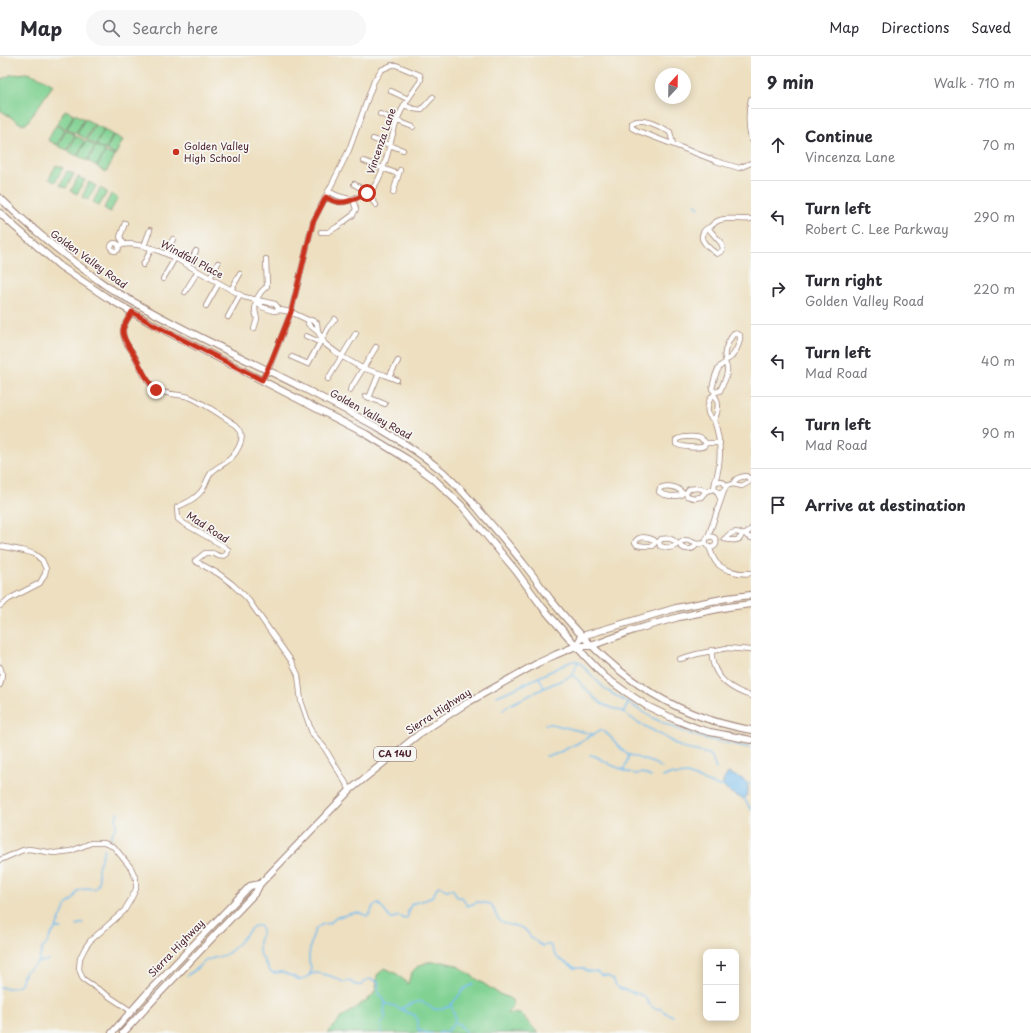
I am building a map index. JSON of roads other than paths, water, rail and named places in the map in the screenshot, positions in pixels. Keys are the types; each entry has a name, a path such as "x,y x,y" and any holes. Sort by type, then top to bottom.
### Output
{"main road":[{"name":"Golden Valley Road","path":"0,198 42,237 110,289 161,317 372,424 414,450 442,472 467,496 514,551 552,601 582,636 591,646 623,674 652,694 670,704 702,718 751,730"},
{"name":"Golden Valley Road","path":"0,213 60,266 106,297 154,325 366,434 407,459 434,479 462,506 516,571 543,608 586,658 605,676 626,692 647,706 699,729 751,740"},
{"path":"576,646 582,636 676,608 751,595"},
{"name":"Sierra Highway","path":"123,1033 156,996 256,892 260,884 350,790 419,734 467,703 538,663 576,646 591,646 634,630 679,617 751,604"},
{"name":"Sierra Highway","path":"112,1033 130,1011 250,886 260,884"}],"street":[{"name":"Vincenza Lane","path":"326,197 342,203 353,200 367,193 374,187 383,168 397,120 404,105 420,82 420,75 396,65 392,65 381,70 374,81 349,150 328,191"},
{"path":"391,91 408,99"},
{"path":"404,105 421,110 433,97"},
{"path":"751,99 749,107 751,139"},
{"path":"380,114 413,127"},
{"path":"673,144 670,132 643,121 636,120 632,123 632,128 638,131 716,161 739,168 751,163"},
{"path":"373,139 404,150"},
{"path":"364,161 399,172 393,193"},
{"path":"354,184 367,193 376,205"},
{"path":"262,380 268,370 291,312 313,222 328,191 338,196 353,200 356,209 353,214 337,227 328,232 321,232"},
{"path":"708,228 721,243 723,248 722,251 717,254 712,251 702,239 701,234 708,228 719,220 751,219"},
{"path":"124,244 120,237 126,223"},
{"path":"144,246 150,230"},
{"path":"166,254 173,239"},
{"name":"Windfall Place","path":"118,245 131,244 152,248 175,258 244,297 256,300 262,307 274,311 280,310 291,312 308,320 308,324 318,332 320,340"},
{"path":"142,265 152,248"},
{"path":"188,265 196,251"},
{"path":"163,279 175,258"},
{"path":"254,329 257,319 256,300 260,292 268,286 266,259"},
{"path":"210,278 218,263"},
{"path":"185,292 198,271"},
{"path":"231,290 240,274"},
{"path":"206,306 219,283"},
{"path":"228,317 240,295"},
{"name":"Mad Road","path":"132,312 122,332 124,340 150,385 156,390 164,393 180,395 196,400 236,425 242,434 242,440 237,450 226,462 211,473 199,495 184,505 177,507 178,518 183,523 228,550 227,554 224,556 219,557 212,553 205,553 195,561 219,574 247,598 292,662 298,675 301,702 312,733 324,747 350,790"},
{"path":"292,357 308,364 320,340 335,319"},
{"path":"714,420 718,404 717,398 715,394 712,389 719,367 722,364 725,362 730,359 734,355 740,340 740,334 734,332 724,355 724,358 725,362 727,367 727,373 720,391 715,394 711,397 709,400 708,414 709,417 714,420 720,443 718,481 714,484 721,500"},
{"path":"328,379 356,333"},
{"path":"306,336 320,340 341,356 363,368 397,380"},
{"path":"350,390 376,347"},
{"path":"389,377 398,361"},
{"path":"379,373 367,397 385,404"},
{"path":"706,443 702,439 697,438 682,437 677,438 676,440 676,444 684,446 700,447 706,445 706,443 720,443"},
{"path":"726,486 733,484 742,486 751,479 746,476 738,478 733,484"},
{"path":"718,481 724,483 726,486"},
{"path":"706,543 726,486"},
{"path":"706,491 701,497 698,498 687,496 684,493 692,488 699,488 706,491 724,491"},
{"path":"713,526 717,545 715,546 713,554"},
{"path":"708,537 711,536 716,539 739,540 751,529"},
{"path":"725,539 733,532 739,532 751,538"},
{"path":"697,544 693,549 687,550 680,546 678,544 674,540 661,539 657,542 660,546 667,548 674,546 678,544 685,540 690,540 697,544 706,543"},
{"path":"706,543 713,554 714,560 721,567 744,574 751,573"},
{"path":"0,546 34,554 44,562 46,568 45,574 40,583 9,599 0,606"},
{"path":"709,547 713,548 715,546"},
{"path":"680,659 711,650 727,648 751,650"},
{"path":"711,650 713,664 722,678 734,689 751,696"},
{"path":"0,667 2,670 2,679 0,684"},
{"path":"0,860 29,849 54,853 71,851 91,843 104,843 114,847 131,868 136,879 136,889 124,910 90,941 85,948 80,958 79,969 83,979 130,1011"}],"water":[{"path":"728,773 741,778 748,786 748,793 744,799 732,794 724,787 723,782"}],"waterway":[{"path":"695,204 699,208"},
{"path":"578,661 573,675 599,702 623,712"},
{"path":"497,696 570,662 578,661 606,690 655,719 684,732 707,739 751,748"},
{"path":"544,688 573,675"},
{"path":"503,710 507,706 544,688 539,677"},
{"path":"628,704 623,712 637,722 682,748 709,754 712,757 716,769"},
{"path":"545,724 552,724 592,734"},
{"path":"546,756 554,755 601,730 608,734 621,749 633,757 652,762 662,768"},
{"path":"590,755 624,770 629,755"},
{"path":"624,771 635,774 642,773 651,777"},
{"path":"663,777 670,774 687,774 715,785 724,786"},
{"path":"745,783 751,784"},
{"path":"744,798 751,810"},
{"path":"110,839 117,824 116,819 118,812"},
{"path":"0,987 11,988 21,984 26,971 39,961 42,949 46,945 58,924 66,905 73,900 78,891 87,888 94,889 97,886 99,882 98,868 104,849"},
{"path":"187,975 207,960 228,953 254,926 260,926 262,933 259,942 259,952 270,971 273,973 281,972 300,980 303,979 310,975 310,947 315,930 319,926 331,922 335,917 353,913 361,913 368,916 373,906 379,904 391,919 398,916 405,919 408,916 408,910 412,904 430,898 433,896 437,887 440,886 446,890 452,889 457,897 462,897 467,906 478,902 491,904 500,921 524,929 533,939 543,946 550,945 559,959 575,968 583,968 587,971 597,972 601,975 608,976 614,980 615,984 619,988 644,996 654,1008 661,1009 673,1016"},
{"path":"77,925 83,923"},
{"path":"56,928 62,929"},
{"path":"39,962 49,960"},
{"path":"310,974 324,974 342,981 350,981 359,985 362,985 369,979 378,982 378,993 382,996 386,1004 395,1006 415,1015 419,1033"},
{"path":"438,1033 447,1031 455,1022 451,1005 465,988 473,984"},
{"path":"400,1009 420,1002 423,1002 433,1009 438,1010 451,1005"},
{"path":"381,1033 381,1024 386,1018 384,1012 385,1003"},
{"path":"455,1022 460,1025 466,1033"},
{"path":"419,1030 426,1033 432,1033"}],"place":[{"name":"Golden Valley High School","path":"176,152"}]}
